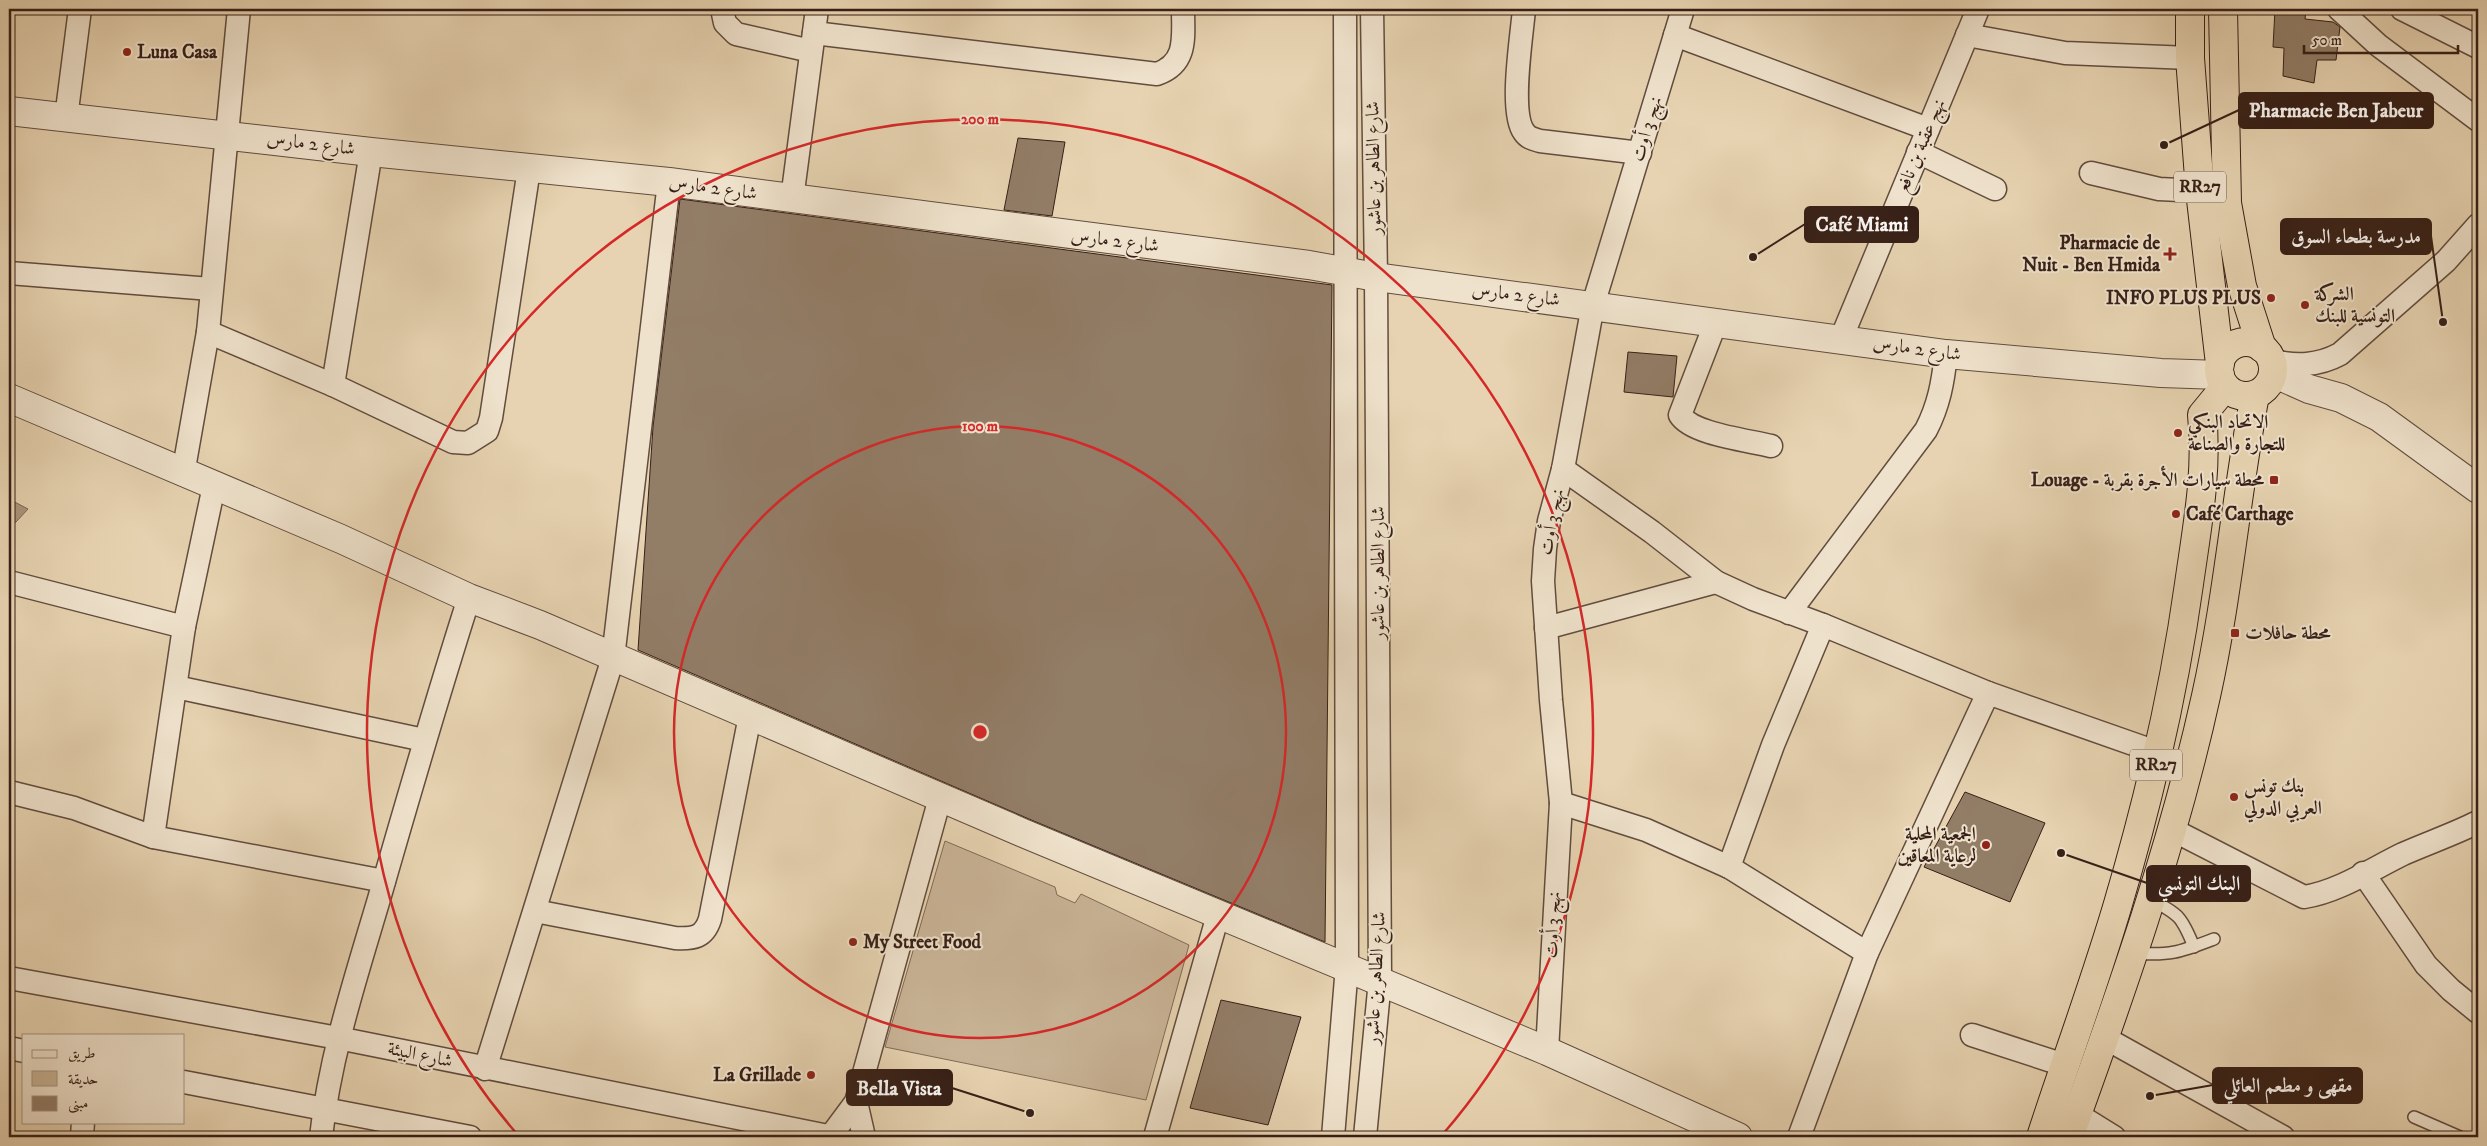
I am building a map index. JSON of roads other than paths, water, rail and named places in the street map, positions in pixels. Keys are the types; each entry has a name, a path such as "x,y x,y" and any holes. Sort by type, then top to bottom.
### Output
{"highway":[{"name":"RR27","path":"2190,9 2190,58 2200,191 2221,376"},
{"name":"RR27","path":"2073,1126 2134,953 2171,828 2206,698 2217,643 2237,503 2266,373 2242,286 2227,203 2223,9"},
{"name":"RR27","path":"2041,1137 2118,905 2159,753 2181,642 2201,500 2205,445 2202,415 2221,376 2229,348 2239,343 2252,343 2266,373"},
{"path":"2221,376 2238,395 2266,373"}],"street":[{"path":"66,118 80,9"},
{"path":"184,474 208,332 239,9"},
{"path":"722,9 726,23 736,34 1157,74 1175,65 1180,54 1183,39 1183,9"},
{"path":"792,199 817,9"},
{"name":"شارع الطاهر بن عاشور","path":"1333,1137 1347,966 1348,271 1346,9"},
{"name":"شارع الطاهر بن عاشور","path":"1364,1137 1380,980 1376,277 1372,9"},
{"path":"1524,9 1516,97 1518,118 1523,131 1529,138 1540,141 1640,153"},
{"name":"نهج 3 أوت","path":"1547,1051 1561,802 1546,628 1543,581 1544,549 1548,521 1563,469 1593,306 1683,9"},
{"path":"2339,9 2378,45 2478,120"},
{"path":"2402,9 2478,47"},
{"name":"نهج عقبة بن نافع","path":"1841,339 1967,35 1970,11"},
{"path":"1675,35 1928,129"},
{"path":"1967,35 2065,53 2190,58"},
{"name":"شارع 2 مارس","path":"9,111 227,134 371,152 669,182 1348,271 1376,277 1946,354 2160,373 2221,376"},
{"path":"333,385 371,152"},
{"path":"1918,152 1995,189"},
{"path":"208,332 333,385 453,442 468,443 487,431 496,397 529,168"},
{"path":"2091,174 2159,189 2200,191"},
{"path":"485,1069 614,658 669,182"},
{"path":"2266,373 2328,361 2340,354 2446,261 2478,225"},
{"path":"9,273 211,289"},
{"path":"1716,322 1680,415 1685,423 1700,429 1771,446"},
{"path":"1789,613 1926,430 1937,408 1943,384 1946,354"},
{"path":"2266,373 2309,389 2341,398 2379,418 2478,489"},
{"path":"9,398 184,474 341,539 469,598 940,798 1218,915 1347,966 1547,1051 1738,1137"},
{"path":"1563,469 1652,532 1716,582 1789,613 1823,624 1988,693 2159,753"},
{"path":"153,837 184,627 214,486"},
{"path":"9,582 184,627"},
{"path":"1546,628 1716,582"},
{"path":"321,1137 324,1109 338,1038 424,740 469,598"},
{"path":"1729,867 1773,744 1823,624"},
{"path":"176,687 424,740"},
{"path":"1799,1137 1867,953 1988,693"},
{"path":"535,911 675,938 693,939 702,934 707,929 710,919 750,716"},
{"path":"9,792 74,808 153,837 384,881"},
{"path":"831,1137 856,1102 940,798"},
{"path":"1561,802 1646,830 1729,867 1867,953"},
{"path":"2171,828 2304,897 2326,892 2478,822"},
{"path":"2363,874 2426,965 2451,990 2478,1012"},
{"path":"1155,1137 1218,915"},
{"name":"شارع البيئة","path":"9,978 338,1038 831,1137"},
{"path":"1972,1035 2064,1065"},
{"path":"2104,1038 2283,1137"},
{"path":"9,1048 22,1051"},
{"path":"185,1082 470,1137"},
{"path":"856,1102 864,1137"},
{"path":"82,1137 83,1124"},
{"path":"2073,1126 2114,1137"}],"lane":[{"path":"2150,899 2174,912 2184,924 2194,947"},
{"path":"2134,953 2163,956 2214,939"},
{"path":"2414,1117 2460,1137"}],"place":[{"name":"Luna Casa","path":"127,52"},
{"name":"Pharmacie Ben Jabeur","path":"2164,145"},
{"name":"Pharmacie de Nuit - Ben Hmida","path":"2170,254"},
{"name":"Café Miami","path":"1753,257"},
{"name":"INFO PLUS PLUS","path":"2271,298"},
{"name":"الشركة التونسية للبنك","path":"2305,305"},
{"name":"مدرسة بطحاء السوق","path":"2443,322"},
{"name":"الاتحاد البنكي للتجارة والصناعة","path":"2178,433"},
{"name":"Louage - محطة سيارات الأجرة بقربة","path":"2274,480"},
{"name":"Café Carthage","path":"2176,514"},
{"name":"محطة حافلات","path":"2235,633"},
{"name":"بنك تونس العربي الدولي","path":"2234,797"},
{"name":"الجمعية المحلية لرعاية المعاقين","path":"1986,845"},
{"name":"البنك التونسي","path":"2061,853"},
{"name":"My Street Food","path":"853,942"},
{"name":"La Grillade","path":"811,1075"},
{"name":"مقهى و مطعم العائلي","path":"2150,1096"},
{"name":"Bella Vista","path":"1030,1113"}]}
